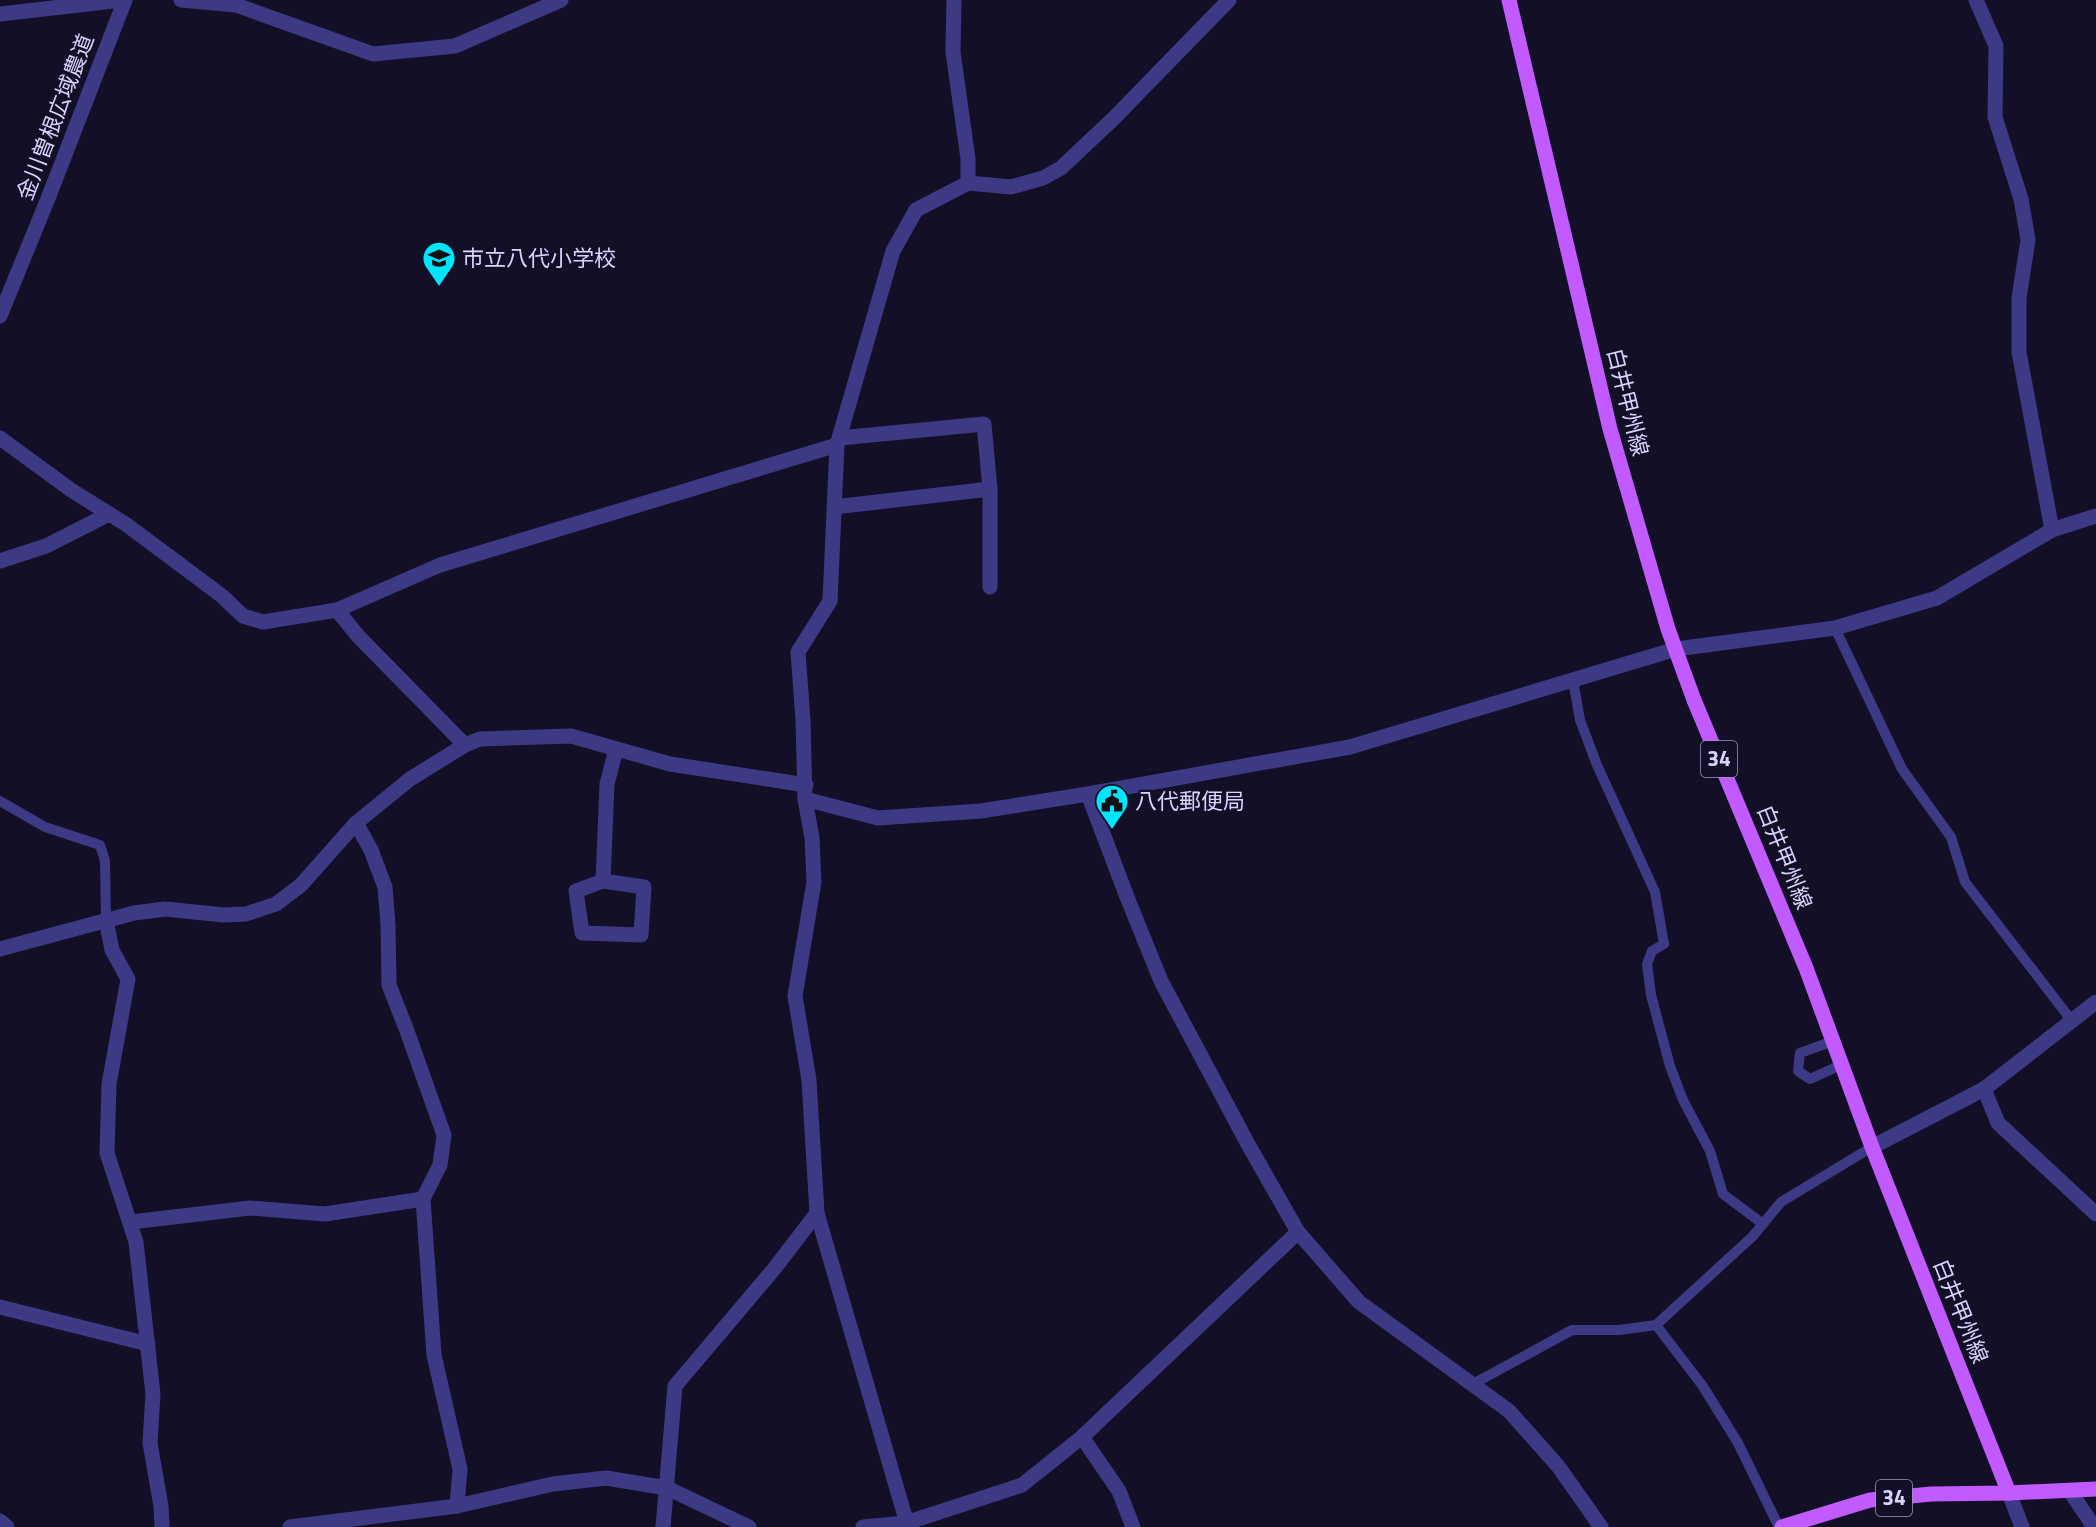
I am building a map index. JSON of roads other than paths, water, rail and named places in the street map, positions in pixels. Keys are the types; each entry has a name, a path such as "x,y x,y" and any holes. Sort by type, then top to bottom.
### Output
{"main road":[{"name":"白井甲州線","path":"1509,0 1610,429 1668,630 1694,700 1806,968 1872,1147 2009,1493"},
{"path":"2009,1493 2096,1489"},
{"name":"34","path":"1781,1527 1870,1500 1931,1494 2009,1493"}],"street":[{"path":"0,14 124,0"},
{"name":"金川曽根広域農道","path":"0,316 124,0"},
{"path":"181,0 236,5 373,54 455,46 561,0"},
{"path":"954,0 953,52 968,159 968,183"},
{"path":"907,1525 817,1213 809,1080 795,996 814,882 812,838 805,792 798,652 830,601 838,441 893,251 916,210 968,183 1011,187 1043,178 1061,168 1114,118 1228,0"},
{"path":"1976,0 1996,46 1995,117 2021,199 2028,240 2019,298 2019,352 2052,530"},
{"path":"0,438 71,490 110,514 222,596 243,616 263,622 337,610 440,565 838,441 984,424 990,489 990,586"},
{"path":"834,507 990,489"},
{"path":"0,561 46,546 110,514"},
{"path":"0,949 134,913 165,909 224,915 246,914 276,904 301,885 356,823 410,779 480,739 571,736 670,764 805,792 878,818 981,811 1350,747 1676,649 1835,628 1937,598 2052,530 2096,516"},
{"path":"337,610 358,636 465,746"},
{"path":"603,881 607,784 616,749"},
{"path":"1088,794 1161,981 1249,1146 1298,1232 1359,1302 1509,1411 1558,1466 1601,1527"},
{"path":"356,823 371,850 385,887 389,985 408,1031 444,1135 440,1165 423,1199 434,1355 460,1469 457,1506"},
{"path":"603,881 644,887 641,935 582,933 576,891 603,881"},
{"path":"106,920 112,950 128,979 109,1084 107,1153 136,1242 153,1394 150,1443 162,1527"},
{"path":"1872,1147 1984,1089 2096,1002"},
{"path":"1984,1089 1998,1123 2096,1214"},
{"path":"131,1222 250,1208 325,1215 423,1199"},
{"path":"663,1527 675,1386 774,1269 817,1213"},
{"path":"863,1527 907,1525 1022,1485 1082,1437 1298,1232"},
{"path":"0,1307 148,1344"},
{"path":"1082,1437 1119,1491 1133,1527"},
{"path":"291,1527 457,1506 552,1484 606,1478 667,1488 749,1527"},
{"path":"2070,1491 2094,1527"},
{"path":"2009,1493 2022,1527"},
{"path":"0,1521 7,1527"}],"lane":[{"path":"1835,628 1902,769 1951,837 1965,882 2072,1021"},
{"path":"1573,680 1580,720 1596,765 1655,892 1664,944 1652,951 1647,964 1652,995 1670,1066 1683,1100 1710,1151 1723,1194 1763,1224"},
{"path":"0,801 45,826 100,845 105,861 106,920"},
{"path":"1833,1041 1800,1053 1798,1071 1810,1079 1841,1065"},
{"path":"1473,1384 1572,1330 1619,1330 1656,1325 1753,1236 1781,1202 1872,1147"},
{"path":"1656,1325 1702,1385 1738,1443 1781,1527"}],"place":[{"name":"市立八代小学校","path":"439,287"},
{"name":"八代郵便局","path":"1112,830"}]}
